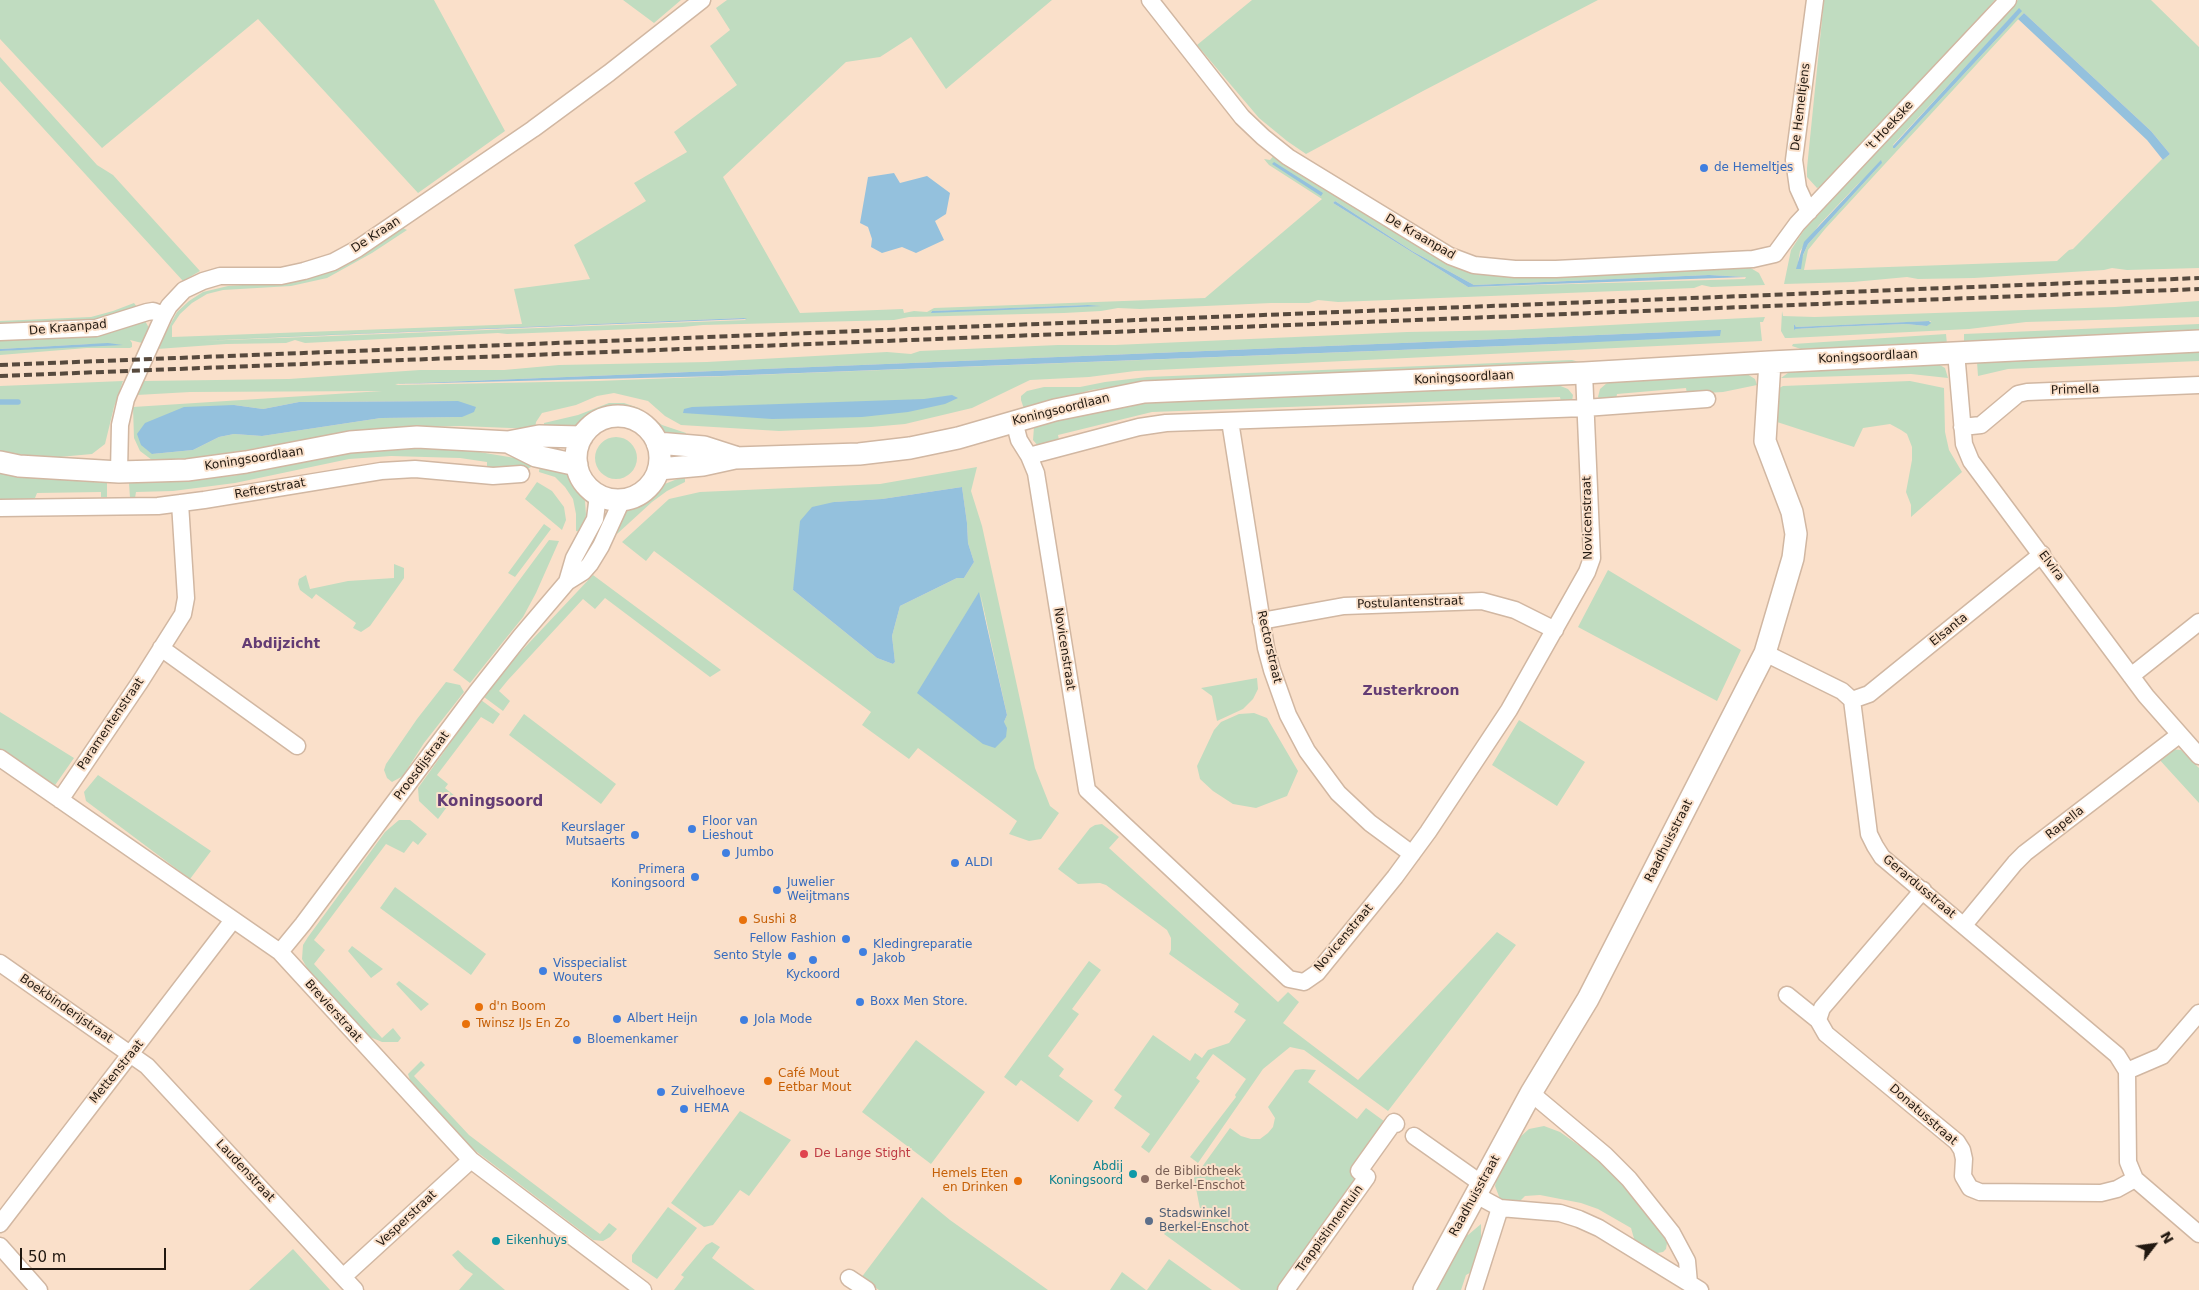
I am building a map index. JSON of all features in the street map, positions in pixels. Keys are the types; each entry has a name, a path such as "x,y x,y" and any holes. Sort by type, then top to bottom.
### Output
{"street":[{"name":"De Kraan","path":"119,472 120,425 126,399 168,306 184,290 203,281 220,276 281,276 333,262 357,249 533,129 609,73 702,0"},
{"name":"De Kraanpad","path":"1150,0 1242,117 1264,137 1288,157 1450,256 1474,265 1515,269 1556,269 1754,258 1775,254"},
{"name":"De Hemeltjens","path":"1809,212 1798,188 1794,160 1815,0"},
{"name":"'t Hoekske","path":"1775,254 1809,212 2008,0"},
{"name":"De Kraanpad","path":"0,332 96,328 147,312 153,311 164,315"},
{"name":"Koningsoordlaan","path":"659,469 696,466 735,458 859,454 910,448 958,438 1073,406 1144,392 1584,373 1956,352 2199,341"},
{"name":"Elvira","path":"1956,352 1964,444 1971,462 2042,554 2131,676 2179,735 2199,756"},
{"name":"Raadhuisstraat","path":"1424,1290 1531,1093 1588,1000 1764,653 1793,558 1796,534 1789,505 1765,441 1770,362"},
{"name":"Novicenstraat","path":"1014,421 1019,440 1029,456 1036,474 1087,790 1097,802 1289,979 1304,982 1316,973 1412,854 1509,710 1580,586 1592,558 1584,373"},
{"name":"Primella","path":"1962,427 1981,424 2018,394 2027,392 2199,385"},
{"path":"1029,456 1139,427 1166,423 1585,408 1707,399"},
{"path":"621,416 636,420 649,430 657,443 660,456 659,469 651,484 638,495 622,500 610,500 598,495 584,483 577,465 576,451 582,437 592,425 606,418 621,416"},
{"name":"Rectorstraat","path":"1230,421 1261,620 1272,670 1288,714 1318,769 1338,793 1370,824 1412,854"},
{"name":"Koningsoordlaan","path":"0,462 19,466 119,472 187,470 246,462 350,442 417,437 508,442 539,436 582,437"},
{"name":"Koningsoordlaan","path":"508,442 536,456 577,465"},
{"name":"Koningsoordlaan","path":"657,443 704,447 735,458"},
{"name":"Refterstraat","path":"0,508 158,506 381,471 415,469 493,476 521,474"},
{"name":"Proosdijstraat","path":"567,582 574,558 595,519 598,495"},
{"name":"Proosdijstraat","path":"280,952 304,924 476,693 567,582 583,572 590,564 601,546 622,500"},
{"name":"Paramentenstraat","path":"60,800 140,682 182,614 186,598 180,503"},
{"name":"Elsanta","path":"1852,700 1869,694 2042,554"},
{"name":"Postulantenstraat","path":"1261,620 1344,606 1482,601 1515,610 1555,630"},
{"path":"2131,676 2199,622"},
{"path":"161,648 297,746"},
{"path":"1764,653 1842,692 1852,700"},
{"name":"Gerardusstraat","path":"1852,700 1869,834 1882,857 2117,1055 2127,1070"},
{"name":"Rapella","path":"1964,925 2015,862 2025,853 2179,735"},
{"name":"Brevierstraat","path":"0,758 280,952 471,1160 643,1290"},
{"path":"1818,1020 1822,1008 1923,890"},
{"name":"Mettenstraat","path":"0,1224 132,1055 233,920"},
{"name":"Boekbinderijstraat","path":"0,963 132,1055"},
{"name":"Donatusstraat","path":"1787,995 1818,1020 1826,1034 1957,1142 1962,1150 1964,1159 1963,1176 1970,1188 1980,1192 2101,1193 2117,1189 2134,1179"},
{"path":"2197,1016 2162,1056 2127,1070 2128,1162 2134,1179 2199,1234"},
{"name":"Laudenstraat","path":"132,1055 147,1066 355,1290"},
{"path":"1531,1093 1605,1155 1629,1179 1672,1233 1687,1262 1695,1286"},
{"name":"Trappistinnentuin","path":"1286,1290 1367,1177 1359,1171 1395,1123"},
{"path":"1414,1136 1500,1208 1560,1213 1579,1219 1600,1228 1695,1286"},
{"name":"Vesperstraat","path":"343,1277 471,1160"},
{"path":"1474,1290 1500,1208"},
{"path":"0,1246 39,1290"},
{"path":"850,1278 867,1290"}],"green space":[{"path":"0,0 434,0 505,131 418,193 258,19 102,148 0,39"},
{"path":"623,0 681,0 654,23"},
{"path":"727,0 1052,0 946,89 911,37 880,57 846,62 723,177 800,313 903,309 904,313 914,311 927,312 934,308 1205,298 1322,199 1269,165 1264,159 1270,160 1275,154 1417,246 1459,267 1749,267 1759,273 1765,285 1711,287 1702,285 1694,288 1338,302 1318,300 1309,303 1140,309 1118,308 1064,313 498,333 305,343 295,340 286,343 226,344 157,349 177,312 203,292 228,286 272,283 338,268 362,255 403,228 407,230 372,253 327,278 291,286 223,290 207,294 192,303 180,314 172,326 172,337 522,324 514,289 590,279 574,245 646,201 634,183 687,152 674,132 737,85 710,46 730,30 716,8","holes":["1335,201 1412,251 1474,285 1709,275 1746,277 1745,279 1468,287 1333,203","1088,305 1102,305 931,312","744,318 746,320 201,341"]},
{"path":"1252,0 1598,0 1306,154 1259,118 1197,45"},
{"path":"1824,0 1995,0 1925,79 1826,184 1817,188 1807,177 1807,168"},
{"path":"2018,0 2151,0 2199,47 2199,268 2127,270 2112,268 1974,278 1918,279 1907,277 1853,282 1784,284 1791,250 1804,230","holes":["2019,9 2021,11 2006,29 1895,148 1893,145","2024,13 2151,131 2170,154 2162,159 2073,249 2069,250 2057,261 1804,270 1808,250 1825,229","1882,163 1808,244 1797,269 1800,251 1819,225 1857,185"]},
{"path":"0,57 97,165 113,175 200,271 183,281 0,81"},
{"path":"2199,301 2199,317 2026,322 1969,329 1790,338 1785,338 1781,331 1782,311 1783,316 1815,317 2115,307","holes":["1931,321 1927,326 1906,324 1795,329 1794,331 1794,324 1796,327"]},
{"path":"134,303 137,307 96,321 0,325 0,321 91,317"},
{"path":"1765,317 1763,322 1760,322 1762,341 1135,371 1089,377 1030,380 972,408 905,424 871,427 779,431 681,425 665,416 648,401 614,393 597,396 576,405 542,413 536,422 535,429 461,426 379,428 197,458 152,460 140,451 134,438 133,407 382,391 190,392 137,395 143,381 289,379 420,370 504,370 559,365 707,362 887,352 911,354 920,351 1058,345 1115,345 1407,332 1513,330","holes":["1721,330 1555,344 597,381 395,384","458,401 462,417 381,418 262,436 234,434 219,437 193,450 152,454 234,405 263,409 299,402"]},
{"path":"144,319 149,328 142,343 130,340 132,347 130,348 87,348 0,355 0,351 80,345 123,345 91,344 0,349 0,338"},
{"path":"2199,324 2199,333 1964,343 1964,334"},
{"path":"1946,334 1947,344 1804,350 1792,346 1793,344"},
{"path":"2199,352 2199,361 2008,369 1978,376 1977,362"},
{"path":"1572,360 1579,362 1571,364 1143,382 1091,390 1024,409 1021,400 1021,396 1027,391 1044,387 1080,387 1147,377"},
{"path":"1938,364 1945,368 1948,378 1911,374 1781,378 1792,370"},
{"path":"1739,372 1755,379 1757,385 1723,392 1687,394 1686,388 1617,394 1616,400 1600,399 1598,397 1600,389 1607,383"},
{"path":"123,381 114,407 105,444 92,454 48,458 0,452 0,386"},
{"path":"1910,381 1944,388 1945,432 1949,450 1962,472 1911,517 1911,505 1906,492 1912,460 1912,447 1907,434 1890,424 1863,428 1854,447 1774,421 1779,388 1783,386"},
{"path":"1558,385 1568,389 1573,395 1572,401 1561,402 1560,397 1152,412 1058,435 1059,440 1039,447 1033,440 1034,427 1042,424 1121,406 1155,402"},
{"path":"609,403 624,403 639,408 662,425 686,433 685,440 669,437 644,419 629,413 614,411 597,414 574,426 544,430 544,423 578,415"},
{"path":"616,437 631,443 637,458 631,473 616,479 601,473 595,458 601,443"},
{"path":"422,448 467,450 533,461 531,467 527,469 487,468 487,462 460,458 391,456 349,459 235,483 173,491 136,492 135,498 130,498 129,483 233,476 355,452"},
{"path":"540,463 556,468 569,476 578,486 585,501 586,515 582,532 576,531 576,514 573,499 555,477 539,472"},
{"path":"977,467 971,491 982,526 1035,768 1050,806 1059,813 1041,839 1029,841 1009,834 1017,821 918,748 909,759 862,725 871,712 654,551 646,561 622,542 669,499 700,492 880,484","holes":["962,487 968,543 974,562 964,578 957,578 900,606 892,636 895,662 893,664 877,658 793,590 834,502 882,499","980,592 1007,715 1004,722"]},
{"path":"0,473 37,478 107,483 107,497 101,497 101,492 37,493 33,499 0,500"},
{"path":"685,476 685,482 667,491 652,502 617,534 617,525 621,515 631,505 657,487"},
{"path":"537,482 552,491 564,507 566,520 562,530 525,499"},
{"path":"544,524 551,529 515,577 508,573"},
{"path":"549,540 559,541 523,617 470,683 453,670"},
{"path":"394,564 404,568 404,578 370,626 361,632 353,628 356,623 316,594 312,599 300,590 298,584 299,579 306,575 310,589 348,581 394,578"},
{"path":"1608,570 1741,650 1717,701 1578,627"},
{"path":"593,575 721,670 710,677 605,598 595,609 583,599 499,691 510,701 503,711 484,697 512,661"},
{"path":"1257,678 1258,689 1253,699 1243,709 1217,721 1212,696 1201,688"},
{"path":"446,682 460,685 464,692 424,743 403,776 392,782 387,778 384,770 386,764 417,719"},
{"path":"481,700 500,714 493,724 481,717 437,775 448,784 445,788 455,796 438,819 419,801 418,788"},
{"path":"0,712 74,758 51,791 0,753"},
{"path":"1254,713 1267,718 1298,771 1287,796 1256,808 1233,804 1213,791 1200,779 1197,766 1214,730 1221,722 1239,714"},
{"path":"524,714 616,784 601,804 509,735"},
{"path":"1519,720 1585,762 1557,806 1492,765"},
{"path":"2170,749 2181,750 2199,768 2199,803 2157,757"},
{"path":"98,775 211,851 190,879 86,801 84,792"},
{"path":"399,820 410,820 427,834 418,845 413,841 404,853 386,844 314,940 325,950 314,964 382,1038 393,1028 401,1038 398,1042 382,1042 370,1037 307,968 302,959 303,945 385,832"},
{"path":"1102,824 1119,837 1109,848 1278,1002 1288,992 1299,1002 1283,1023 1358,1080 1497,932 1516,945 1388,1111 1304,1050 1290,1047 1263,1069 1198,1163 1190,1157 1236,1097 1235,1095 1246,1079 1213,1054 1196,1078 1200,1081 1149,1153 1141,1147 1150,1134 1114,1108 1122,1096 1114,1090 1153,1035 1190,1061 1195,1053 1202,1058 1208,1050 1229,1043 1246,1020 1234,1012 1239,1004 1169,954 1171,938 1167,930 1106,885 1100,883 1078,884 1058,869 1090,828"},
{"path":"395,887 486,954 471,975 380,908"},
{"path":"352,946 383,969 371,978 348,951"},
{"path":"1089,961 1101,970 1072,1009 1079,1014 1048,1056 1064,1069 1059,1076 1093,1101 1078,1122 1021,1080 1016,1086 1004,1077"},
{"path":"399,981 429,1004 421,1011 396,984"},
{"path":"916,1040 985,1092 931,1164 862,1112"},
{"path":"421,1061 425,1065 414,1076 469,1135 600,1234 609,1223 617,1229 610,1237 603,1241 593,1240 473,1149 411,1083 408,1074"},
{"path":"1295,1070 1316,1070 1308,1082 1357,1119 1366,1108 1388,1124 1359,1175 1277,1290 1241,1290 1164,1234 1170,1227 1194,1228 1202,1219 1194,1178 1230,1128 1241,1136 1251,1139 1260,1139 1268,1133 1273,1127 1275,1118 1268,1107"},
{"path":"740,1111 791,1140 749,1196 740,1190 713,1225 704,1227 671,1203"},
{"path":"1544,1126 1560,1132 1608,1166 1668,1237 1666,1249 1663,1252 1652,1254 1635,1242 1631,1228 1598,1209 1581,1203 1540,1195 1525,1196 1520,1201 1505,1203 1500,1199 1495,1186 1497,1177 1519,1138 1529,1129"},
{"path":"922,1197 950,1220 1048,1290 879,1290 861,1278"},
{"path":"668,1207 697,1228 657,1279 632,1262 632,1255"},
{"path":"1481,1224 1481,1244 1475,1270 1466,1275 1461,1290 1434,1290 1465,1233 1468,1235"},
{"path":"712,1242 720,1247 712,1258 755,1290 674,1290 684,1277 681,1275 706,1245"},
{"path":"293,1249 330,1290 249,1290"},
{"path":"458,1250 505,1290 459,1290 473,1274 465,1269 452,1255"},
{"path":"1169,1259 1212,1290 1147,1290"},
{"path":"1122,1272 1146,1290 1110,1290"}],"water":[{"path":"2019,8 2022,11 2006,29 1893,148 1893,146"},
{"path":"2024,13 2151,131 2170,154 2163,160 2147,140 2018,19"},
{"path":"1881,160 1882,163 1808,244 1803,255 1801,269 1796,269 1804,242"},
{"path":"1274,162 1323,193 1321,196 1272,164"},
{"path":"894,173 900,183 927,176 950,193 946,214 935,221 944,240 916,253 902,247 882,253 871,247 872,239 868,227 860,223 868,177"},
{"path":"1335,201 1412,251 1474,285 1709,275 1746,277 1468,287 1333,203"},
{"path":"1102,306 931,313 932,311"},
{"path":"744,318 747,319 219,339"},
{"path":"1929,321 1931,323 1927,326 1906,324 1795,329 1794,331 1794,324 1796,327"},
{"path":"1721,330 1720,336 1555,344 721,376 395,384"},
{"path":"108,343 123,345 0,351 0,349"},
{"path":"952,395 958,398 945,404 908,412 862,417 772,419 683,413 684,409 692,407 924,399"},
{"path":"458,401 476,407 474,412 462,417 381,418 262,436 234,434 219,437 193,450 152,454 141,445 137,434 145,423 184,407 234,405 263,409 299,402"},
{"path":"962,487 968,543 974,562 964,578 957,578 900,606 892,636 895,662 893,664 877,658 793,590 800,521 812,507 834,502 882,499"},
{"path":"979,592 1007,715 1004,722 1007,728 1006,737 995,748 983,744 917,693"}],"waterway":[{"path":"0,402 18,402"}],"railway":[{"path":"0,365 2199,278"},
{"path":"0,376 2199,289"}],"place":[{"name":"de Hemeltjes","path":"1704,168"},
{"name":"Floor van Lieshout","path":"692,829"},
{"name":"Keurslager Mutsaerts","path":"635,835"},
{"name":"Jumbo","path":"726,853"},
{"name":"ALDI","path":"955,863"},
{"name":"Primera Koningsoord","path":"695,877"},
{"name":"Juwelier Weijtmans","path":"777,890"},
{"name":"Sushi 8","path":"743,920"},
{"name":"Fellow Fashion","path":"846,939"},
{"name":"Kledingreparatie Jakob","path":"863,952"},
{"name":"Sento Style","path":"792,956"},
{"name":"Kyckoord","path":"813,960"},
{"name":"Visspecialist Wouters","path":"543,971"},
{"name":"Boxx Men Store.","path":"860,1002"},
{"name":"d'n Boom","path":"479,1007"},
{"name":"Albert Heijn","path":"617,1019"},
{"name":"Jola Mode","path":"744,1020"},
{"name":"Twinsz IJs En Zo","path":"466,1024"},
{"name":"Bloemenkamer","path":"577,1040"},
{"name":"Café Mout Eetbar Mout","path":"768,1081"},
{"name":"Zuivelhoeve","path":"661,1092"},
{"name":"HEMA","path":"684,1109"},
{"name":"De Lange Stight","path":"804,1154"},
{"name":"Abdij Koningsoord","path":"1133,1174"},
{"name":"de Bibliotheek Berkel-Enschot","path":"1145,1179"},
{"name":"Hemels Eten en Drinken","path":"1018,1181"},
{"name":"Stadswinkel Berkel-Enschot","path":"1149,1221"},
{"name":"Eikenhuys","path":"496,1241"}],"district":[{"name":"Abdijzicht","path":"281,644"},
{"name":"Zusterkroon","path":"1411,691"},
{"name":"Koningsoord","path":"490,802"}]}
